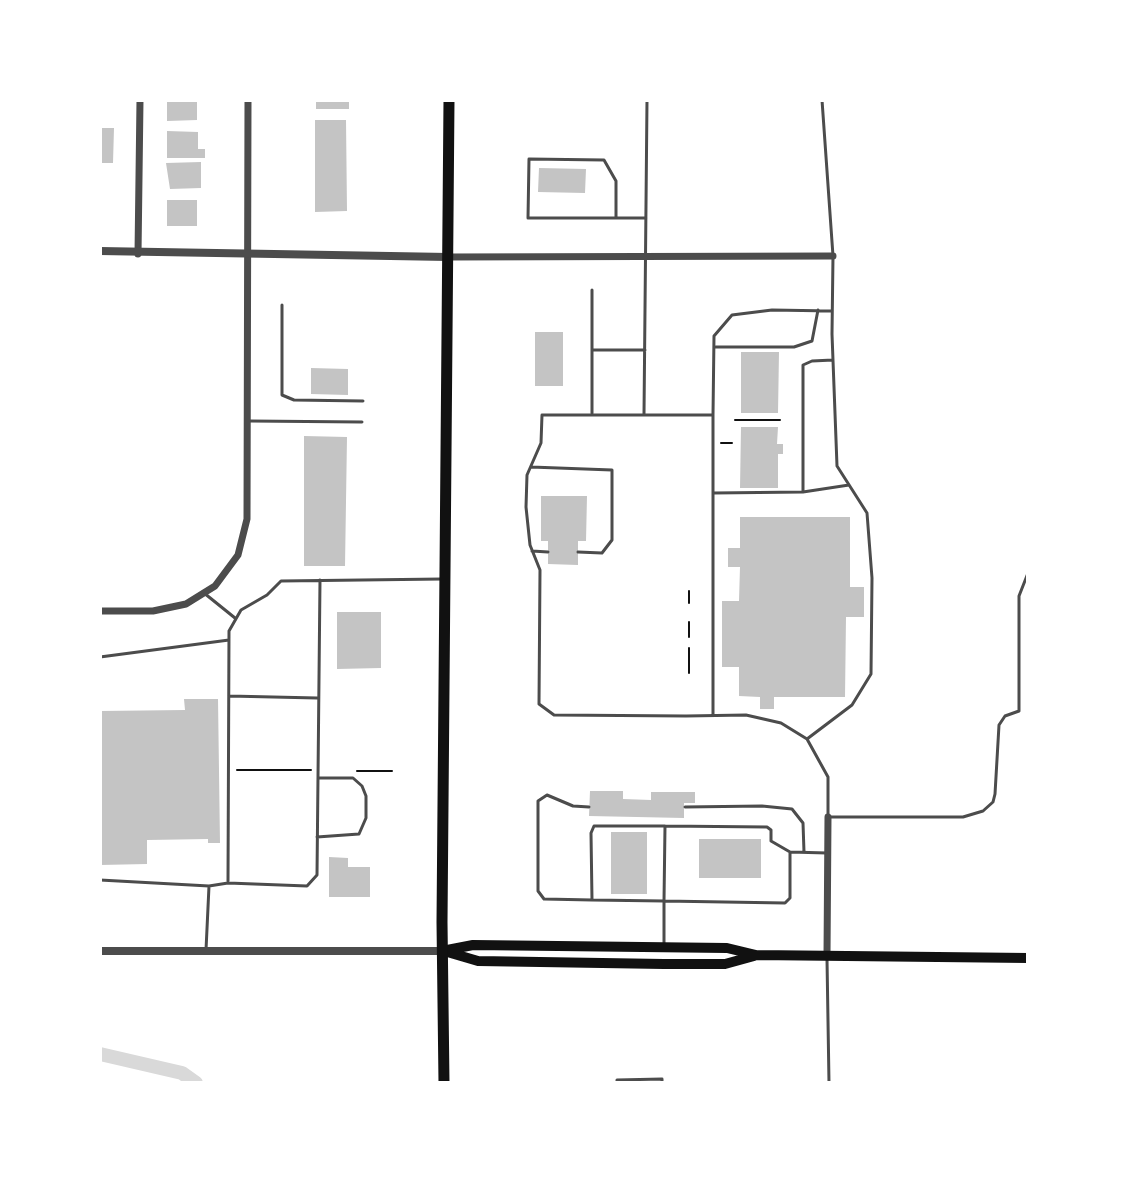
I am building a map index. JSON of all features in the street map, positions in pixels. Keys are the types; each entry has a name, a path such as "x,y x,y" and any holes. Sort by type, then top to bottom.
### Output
{"main road":[{"path":"444,1083 442,951 449,100"},
{"path":"442,951 473,945 727,948 756,955 1028,958"},
{"path":"442,951 478,961 649,964 725,964 756,955"}],"street":[{"path":"138,254 140,100"},
{"path":"100,611 153,611 186,604 215,586 238,555 247,519 248,100"},
{"path":"100,251 448,257 833,256"},
{"path":"827,955 828,817"},
{"path":"100,951 442,951"}],"lane":[{"path":"644,414 647,100"},
{"path":"807,739 852,705 871,674 872,578 867,513 837,466 833,256 822,100"},
{"path":"616,218 616,181 604,160 529,159 528,218 616,218 646,218"},
{"path":"592,290 592,414"},
{"path":"282,305 282,395 294,400 363,401"},
{"path":"713,715 714,336 732,315 772,310 832,311"},
{"path":"714,347 794,347 812,341 818,310"},
{"path":"592,350 645,350"},
{"path":"803,492 803,365 812,361 833,360"},
{"path":"713,415 542,415 541,443 527,475 526,507 532,551 540,570 539,704 554,715 746,715 781,723 807,739 828,777 828,817 963,817 983,811 993,802 995,794 999,725 1005,716 1019,711 1028,712"},
{"path":"246,421 362,422"},
{"path":"531,467 612,470 612,540 602,553 578,552"},
{"path":"713,493 803,492 849,485"},
{"path":"532,551 548,552"},
{"path":"1019,711 1019,596 1028,573"},
{"path":"228,883 229,631 241,610 267,595 281,581 445,579"},
{"path":"100,880 209,886 228,883 307,886 317,875 320,580"},
{"path":"204,593 236,619"},
{"path":"100,657 229,640"},
{"path":"229,696 319,698"},
{"path":"317,837 359,834 366,818 366,796 362,786 353,778 318,778"},
{"path":"589,807 573,806 547,795 538,801 538,891 544,899 787,902 790,852"},
{"path":"685,807 762,806 792,809 803,823 804,852"},
{"path":"592,900 591,828 597,825 767,827 771,830 771,841 790,852 828,853"},
{"path":"664,948 665,826"},
{"path":"206,951 209,886"},
{"path":"827,955 829,1083"},
{"path":"617,1083 617,1080 662,1079 662,1083"}],"path":[{"path":"735,420 780,420"},
{"path":"720,443 732,443"},
{"path":"689,591 689,603"},
{"path":"689,622 689,637"},
{"path":"689,648 689,673"},
{"path":"228,770 318,770"},
{"path":"351,771 392,771"}],"building":[{"path":"167,100 197,100 197,120 167,121"},
{"path":"316,100 349,100 349,109 316,109"},
{"path":"315,120 346,120 347,211 315,212"},
{"path":"100,128 114,128 113,163 100,163"},
{"path":"167,131 198,132 198,149 205,149 205,158 167,158"},
{"path":"201,162 201,188 170,189 166,163"},
{"path":"539,168 586,169 585,193 538,192"},
{"path":"167,200 197,200 197,226 167,226"},
{"path":"535,332 563,332 563,386 535,386"},
{"path":"741,352 779,352 778,413 741,413"},
{"path":"311,368 348,369 348,395 311,394"},
{"path":"741,427 778,427 777,444 783,444 783,454 778,454 778,488 740,488"},
{"path":"304,436 347,437 345,566 304,566"},
{"path":"541,496 587,496 586,541 578,541 578,565 548,564 548,541 541,541"},
{"path":"740,517 850,517 850,587 864,587 864,617 846,617 845,697 774,697 774,709 760,709 760,697 739,696 739,667 722,667 722,601 739,601 740,567 728,567 728,548 740,548"},
{"path":"337,612 381,612 381,668 337,669"},
{"path":"184,699 218,699 220,843 208,843 208,839 147,840 147,864 100,865 100,711 185,710"},
{"path":"590,791 623,791 623,799 651,800 651,792 695,792 695,803 684,803 684,818 589,816"},
{"path":"611,832 647,832 647,894 611,894"},
{"path":"699,839 761,839 761,878 699,878"},
{"path":"329,857 348,858 348,867 370,867 370,897 329,897"}],"waterway":[{"path":"100,1054 182,1073 196,1083"}]}
